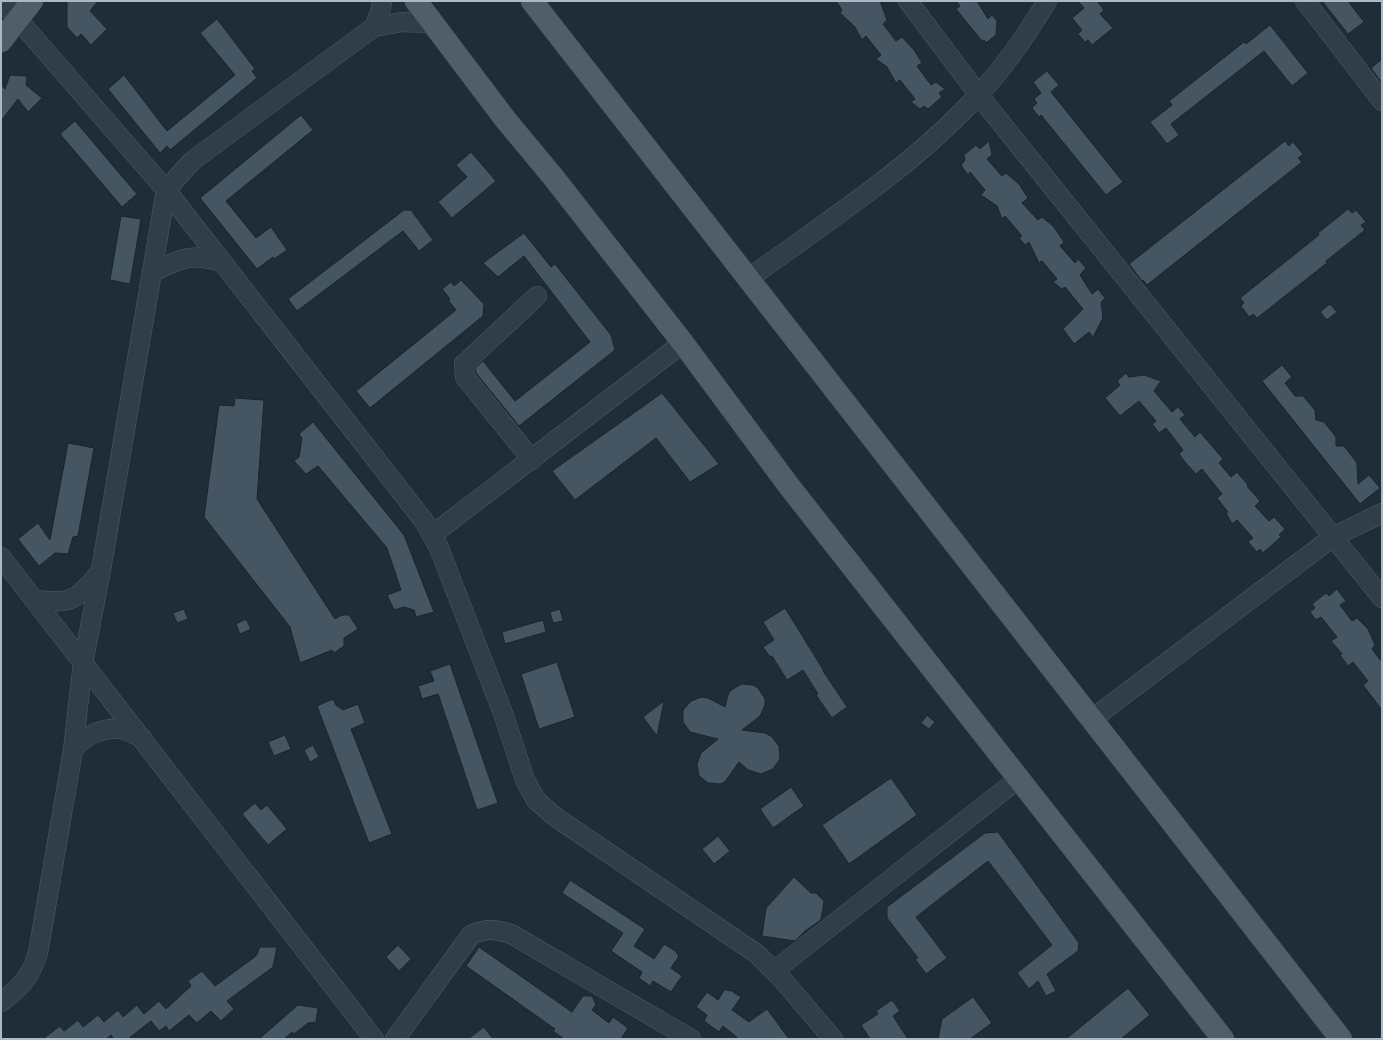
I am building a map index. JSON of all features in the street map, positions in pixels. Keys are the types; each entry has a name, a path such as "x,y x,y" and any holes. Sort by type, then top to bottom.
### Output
{"main road":[{"path":"1,41 10,11 32,1"},
{"path":"416,1 505,118 554,178 683,344 789,486 1223,1039"},
{"path":"532,1 1341,1039"}],"street":[{"path":"374,28 380,13 382,1"},
{"path":"908,1 978,94 1382,598"},
{"path":"748,279 864,197 924,148 968,107 1005,63 1047,1"},
{"path":"1304,1 1382,101"},
{"path":"10,11 166,190 424,521 439,548 504,716 525,780 536,800 554,816 757,954 774,971 833,1039"},
{"path":"1,1002 20,988 27,978 38,953 73,750 83,663 101,570 166,190 192,162 374,28 402,22 432,23"},
{"path":"153,272 183,258 197,256 222,262"},
{"path":"532,460 465,377 463,370 464,364 537,296"},
{"path":"432,535 683,344"},
{"path":"1092,718 1333,537 1382,513"},
{"path":"1,556 374,1039"},
{"path":"36,600 59,603 75,598 88,586 101,570"},
{"path":"73,750 88,736 104,731 121,729 142,738"},
{"path":"774,971 1018,779"},
{"path":"395,1039 471,935 482,930 494,928 511,934 692,1039"}],"building":[{"path":"67,1 98,1 90,11 107,29 91,45 81,34 77,38 67,27"},
{"path":"836,1 880,1 887,20 883,24 896,41 902,37 914,50 922,63 917,66 931,85 936,82 945,89 939,93 942,97 928,109 924,106 920,109 911,102 915,99 900,80 896,83 887,67 876,59 881,55 866,36 862,40 855,27 840,13 842,10"},
{"path":"956,1 977,1 988,19 992,15 997,21 996,35 986,43 984,40 982,41 956,9 960,6"},
{"path":"1078,1 1097,1 1104,10 1100,14 1113,28 1092,45 1088,40 1085,42 1078,34 1082,30 1072,18 1084,8"},
{"path":"1322,1 1348,1 1364,22 1348,34"},
{"path":"217,19 255,69 252,71 257,78 170,150 167,146 160,153 108,89 124,75 167,131 235,75 200,33"},
{"path":"1270,25 1308,73 1292,86 1264,51 1171,124 1179,135 1167,144 1150,122 1172,105 1169,101 1244,42 1246,44"},
{"path":"1382,59 1382,83 1371,68"},
{"path":"1047,71 1059,85 1051,92 1123,182 1106,195 1041,115 1039,117 1032,108 1037,103 1034,99 1041,93 1033,82"},
{"path":"10,75 27,76 26,85 42,98 28,112 18,99 1,121 1,85 5,89"},
{"path":"301,115 313,130 226,201 256,238 271,227 287,250 274,259 273,257 257,269 200,198"},
{"path":"75,121 137,194 122,207 60,134"},
{"path":"989,141 992,155 987,159 1002,176 1006,173 1019,184 1028,198 1022,203 1038,220 1042,217 1053,226 1064,242 1060,246 1075,263 1078,259 1086,268 1080,275 1092,294 1098,289 1105,298 1101,302 1103,318 1093,337 1089,332 1074,344 1063,329 1083,309 1065,287 1062,289 1053,282 1057,279 1042,261 1039,263 1029,242 1025,245 1019,238 1022,236 1005,216 1002,219 997,206 981,195 985,190 970,172 968,175 961,165 965,160 964,155 976,145 980,149"},
{"path":"1285,141 1289,146 1293,142 1303,154 1298,158 1302,162 1147,285 1143,280 1142,281 1129,264"},
{"path":"471,152 496,181 452,218 438,202 467,177 456,165"},
{"path":"1348,209 1352,213 1356,210 1366,222 1361,225 1365,230 1326,261 1327,263 1257,318 1253,314 1249,317 1241,306 1244,303 1240,298 1319,235 1318,233"},
{"path":"404,210 411,210 433,240 419,251 403,231 297,311 288,299"},
{"path":"121,216 141,219 130,284 110,280"},
{"path":"524,233 551,267 555,264 611,335 615,350 519,426 476,373 475,368 483,361 515,401 590,342 524,256 498,277 483,263"},
{"path":"461,280 484,304 483,316 370,408 356,391 456,310 442,289 451,282 454,286"},
{"path":"1330,304 1337,312 1327,320 1320,312"},
{"path":"1282,365 1292,377 1285,383 1295,396 1303,396 1315,410 1316,420 1324,422 1336,437 1336,446 1344,446 1357,463 1358,484 1369,475 1380,488 1360,504 1262,381"},
{"path":"1126,373 1129,377 1144,375 1161,381 1154,391 1172,412 1178,407 1185,415 1180,419 1195,437 1200,432 1223,459 1219,463 1231,477 1237,472 1248,485 1247,486 1260,501 1255,506 1269,521 1274,517 1285,529 1279,535 1281,537 1263,553 1260,549 1257,552 1248,542 1253,538 1237,520 1232,524 1226,513 1228,512 1217,498 1222,494 1202,469 1196,474 1179,454 1183,450 1166,428 1159,433 1152,424 1156,421 1139,401 1120,416 1105,398 1120,385 1117,381"},
{"path":"662,393 719,464 690,482 656,438 575,500 552,471"},
{"path":"235,398 264,400 257,499 335,619 342,615 349,615 358,629 344,638 344,646 334,653 332,650 300,663 290,627 204,517 219,405 234,406"},
{"path":"313,422 404,535 434,612 416,617 414,610 404,607 394,610 387,595 401,590 387,548 318,466 306,474 294,461 299,457 302,438 299,434"},
{"path":"68,443 94,448 78,536 73,537 68,554 55,553 39,566 18,539 38,523 50,540"},
{"path":"1337,589 1346,601 1340,605 1352,621 1357,618 1368,629 1375,645 1372,649 1382,662 1382,710 1363,685 1368,681 1353,662 1348,666 1340,655 1342,654 1331,641 1337,637 1321,617 1316,620 1310,612 1315,608 1312,604 1326,593 1329,596"},
{"path":"785,608 823,671 847,707 832,718 816,695 818,694 803,670 787,680 772,656 770,657 763,647 774,640 763,622"},
{"path":"184,609 188,619 177,623 173,613"},
{"path":"560,609 563,621 553,623 550,612"},
{"path":"246,619 251,629 240,634 236,624"},
{"path":"543,620 546,632 505,644 502,632"},
{"path":"557,662 575,717 539,729 521,674"},
{"path":"450,664 498,803 477,810 438,694 422,699 418,686 434,681 430,671"},
{"path":"742,684 753,685 758,688 765,699 765,705 760,716 742,730 765,733 771,736 779,746 780,759 773,769 761,774 748,770 739,762 725,782 720,784 708,783 699,776 697,764 701,753 718,739 690,732 683,722 683,710 691,701 702,697 708,698 725,707 731,690"},
{"path":"333,699 336,705 343,710 358,704 365,723 351,729 392,834 369,843 317,706"},
{"path":"664,701 657,736 643,717"},
{"path":"927,715 935,722 929,729 921,723"},
{"path":"285,735 291,749 274,756 268,742"},
{"path":"313,745 319,757 310,762 304,750"},
{"path":"891,778 917,815 849,864 822,825"},
{"path":"791,787 804,806 773,828 760,809"},
{"path":"255,803 261,810 267,805 287,829 268,845 242,814"},
{"path":"998,832 1079,943 1078,951 1047,974 1056,991 1046,996 1038,981 1029,989 1017,973 1052,945 988,861 916,917 947,958 926,974 915,959 918,958 887,918 887,907 985,833"},
{"path":"718,836 730,851 714,864 702,849"},
{"path":"794,877 811,893 816,893 824,901 821,920 805,931 795,941 762,936 766,908"},
{"path":"570,880 645,929 634,946 654,959 664,944 677,952 676,953 679,956 671,968 682,976 671,992 653,981 650,986 639,978 642,972 611,951 623,933 562,893"},
{"path":"398,945 411,959 399,971 386,957"},
{"path":"260,947 277,947 273,967 227,1001 234,1009 221,1021 211,1011 197,1023 189,1015 169,1031 166,1026 159,1031 151,1021 128,1039 114,1039 111,1035 106,1039 43,1039 60,1026 64,1031 78,1020 83,1027 98,1015 104,1022 118,1010 123,1017 137,1005 144,1014 159,1001 166,1009 191,986 188,981 202,971 215,986 256,956"},
{"path":"479,947 572,1012 583,996 592,996 596,1005 592,1010 609,1023 613,1017 628,1028 621,1039 564,1039 553,1031 555,1029 466,966"},
{"path":"1128,988 1150,1015 1121,1039 1066,1039"},
{"path":"725,989 730,990 741,997 732,1010 749,1022 767,1009 789,1039 739,1039 723,1026 719,1032 704,1021 707,1015 696,1007 707,992 718,1000"},
{"path":"973,997 992,1023 970,1039 938,1039 942,1019"},
{"path":"892,1000 900,1011 893,1016 908,1039 870,1039 861,1025 878,1014 876,1011"},
{"path":"298,1005 318,1008 316,1022 308,1023 294,1034 292,1032 284,1039 259,1039"},
{"path":"484,1027 493,1039 468,1039"}]}
